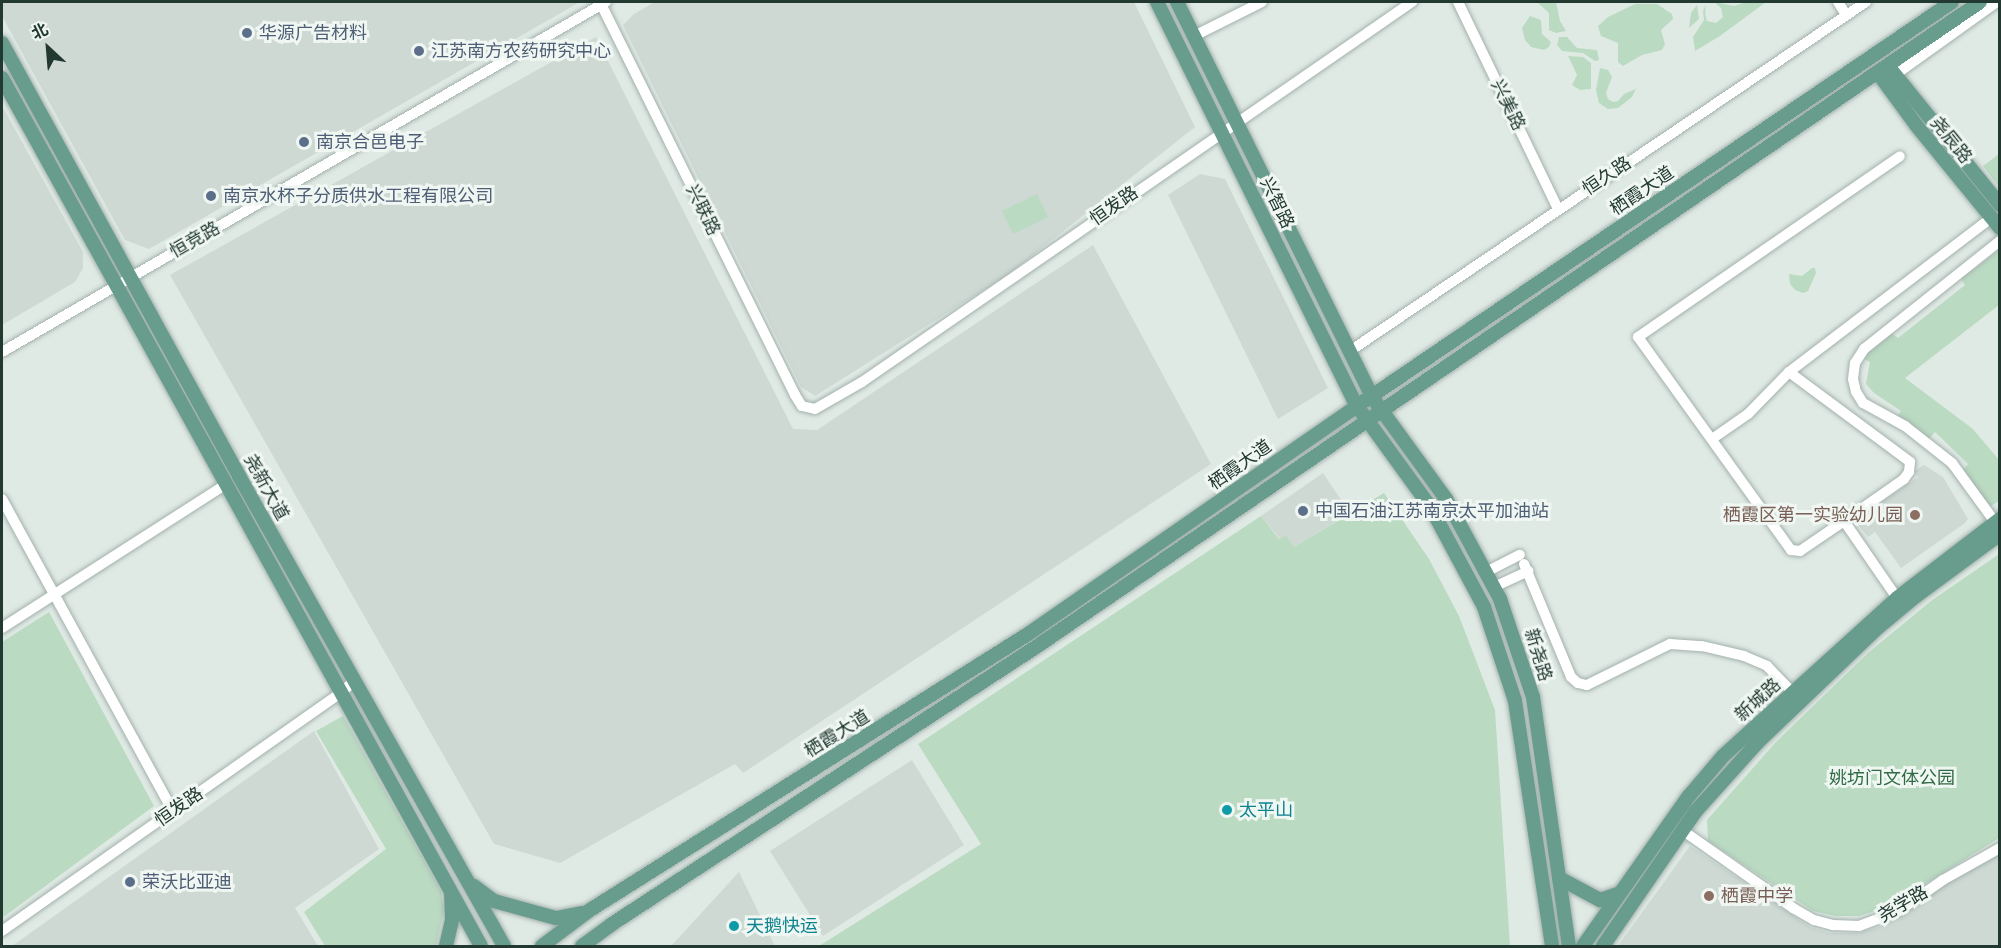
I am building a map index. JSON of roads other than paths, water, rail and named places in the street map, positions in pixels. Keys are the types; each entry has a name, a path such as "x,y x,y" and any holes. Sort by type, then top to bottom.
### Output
{"main road":[{"name":"兴智路","path":"1157,2 1357,406 1368,419"},
{"name":"兴智路","path":"1177,2 1372,396 1382,409"},
{"name":"栖霞大道","path":"542,946 590,910 1028,634 1357,406 1952,2"},
{"name":"栖霞大道","path":"582,946 612,924 1036,647 1382,409 1887,71 1980,2"},
{"name":"尧新大道","path":"2,43 354,681 504,946"},
{"name":"尧辰路","path":"1887,71 2000,205"},
{"name":"尧辰路","path":"1887,71 1916,125 1995,223"},
{"name":"尧新大道","path":"2,78 481,946"},
{"name":"新尧路","path":"1382,409 1446,499 1494,587 1518,649 1533,697 1569,946"},
{"name":"新尧路","path":"1368,419 1431,508 1484,607 1502,654 1515,701 1552,946"},
{"name":"新城路","path":"1583,946 1689,796 1723,756 1897,598 1998,525"},
{"name":"新城路","path":"1603,946 1682,830 1758,742 1875,630 1998,525"},
{"path":"1559,878 1600,900 1620,893"},
{"path":"469,881 494,901 556,918 571,917 590,910"},
{"path":"446,946 452,919 451,891"},
{"path":"592,946 612,924"}],"street":[{"path":"1194,36 1262,2"},
{"name":"恒发路","path":"814,409 862,381 1221,131 1237,123 1412,2"},
{"name":"兴美路","path":"1458,2 1558,209"},
{"path":"1838,2 1846,15"},
{"name":"恒久路","path":"1350,351 1866,2"},
{"path":"1887,71 1997,2"},
{"name":"恒竞路","path":"2,352 603,3"},
{"name":"兴联路","path":"603,3 795,395 802,406 814,409"},
{"path":"1789,372 1910,462 1909,472 1904,479 1800,551 1791,550 1638,337 1900,156"},
{"path":"1712,439 1748,414 1789,372 1995,223"},
{"path":"1998,525 1952,463 1905,426 1863,403 1856,393 1853,379 1855,363 1864,349 2000,241"},
{"path":"2,628 225,485"},
{"path":"2,499 173,811"},
{"path":"1844,521 1897,598"},
{"path":"1486,572 1524,563"},
{"path":"1494,587 1524,563"},
{"path":"1524,563 1571,677 1578,683 1587,685 1670,644 1702,646 1744,656 1767,666 1793,693"},
{"name":"恒发路","path":"2,931 341,693 354,681"},
{"name":"尧学路","path":"1682,830 1792,908 1814,920 1833,925 1859,926 1889,916 2000,848"}],"place":[{"name":"华源广告材料","path":"247,33"},
{"name":"江苏南方农药研究中心","path":"419,51"},
{"name":"南京合邑电子","path":"304,142"},
{"name":"南京水杯子分质供水工程有限公司","path":"211,196"},
{"name":"中国石油江苏南京太平加油站","path":"1303,511"},
{"name":"栖霞区第一实验幼儿园","path":"1915,515"},
{"name":"太平山","path":"1227,810"},
{"name":"荣沃比亚迪","path":"130,882"},
{"name":"栖霞中学","path":"1709,896"},
{"name":"天鹅快运","path":"734,926"}],"park label":[{"name":"姚坊门文体公园","path":"1892,778"}]}
